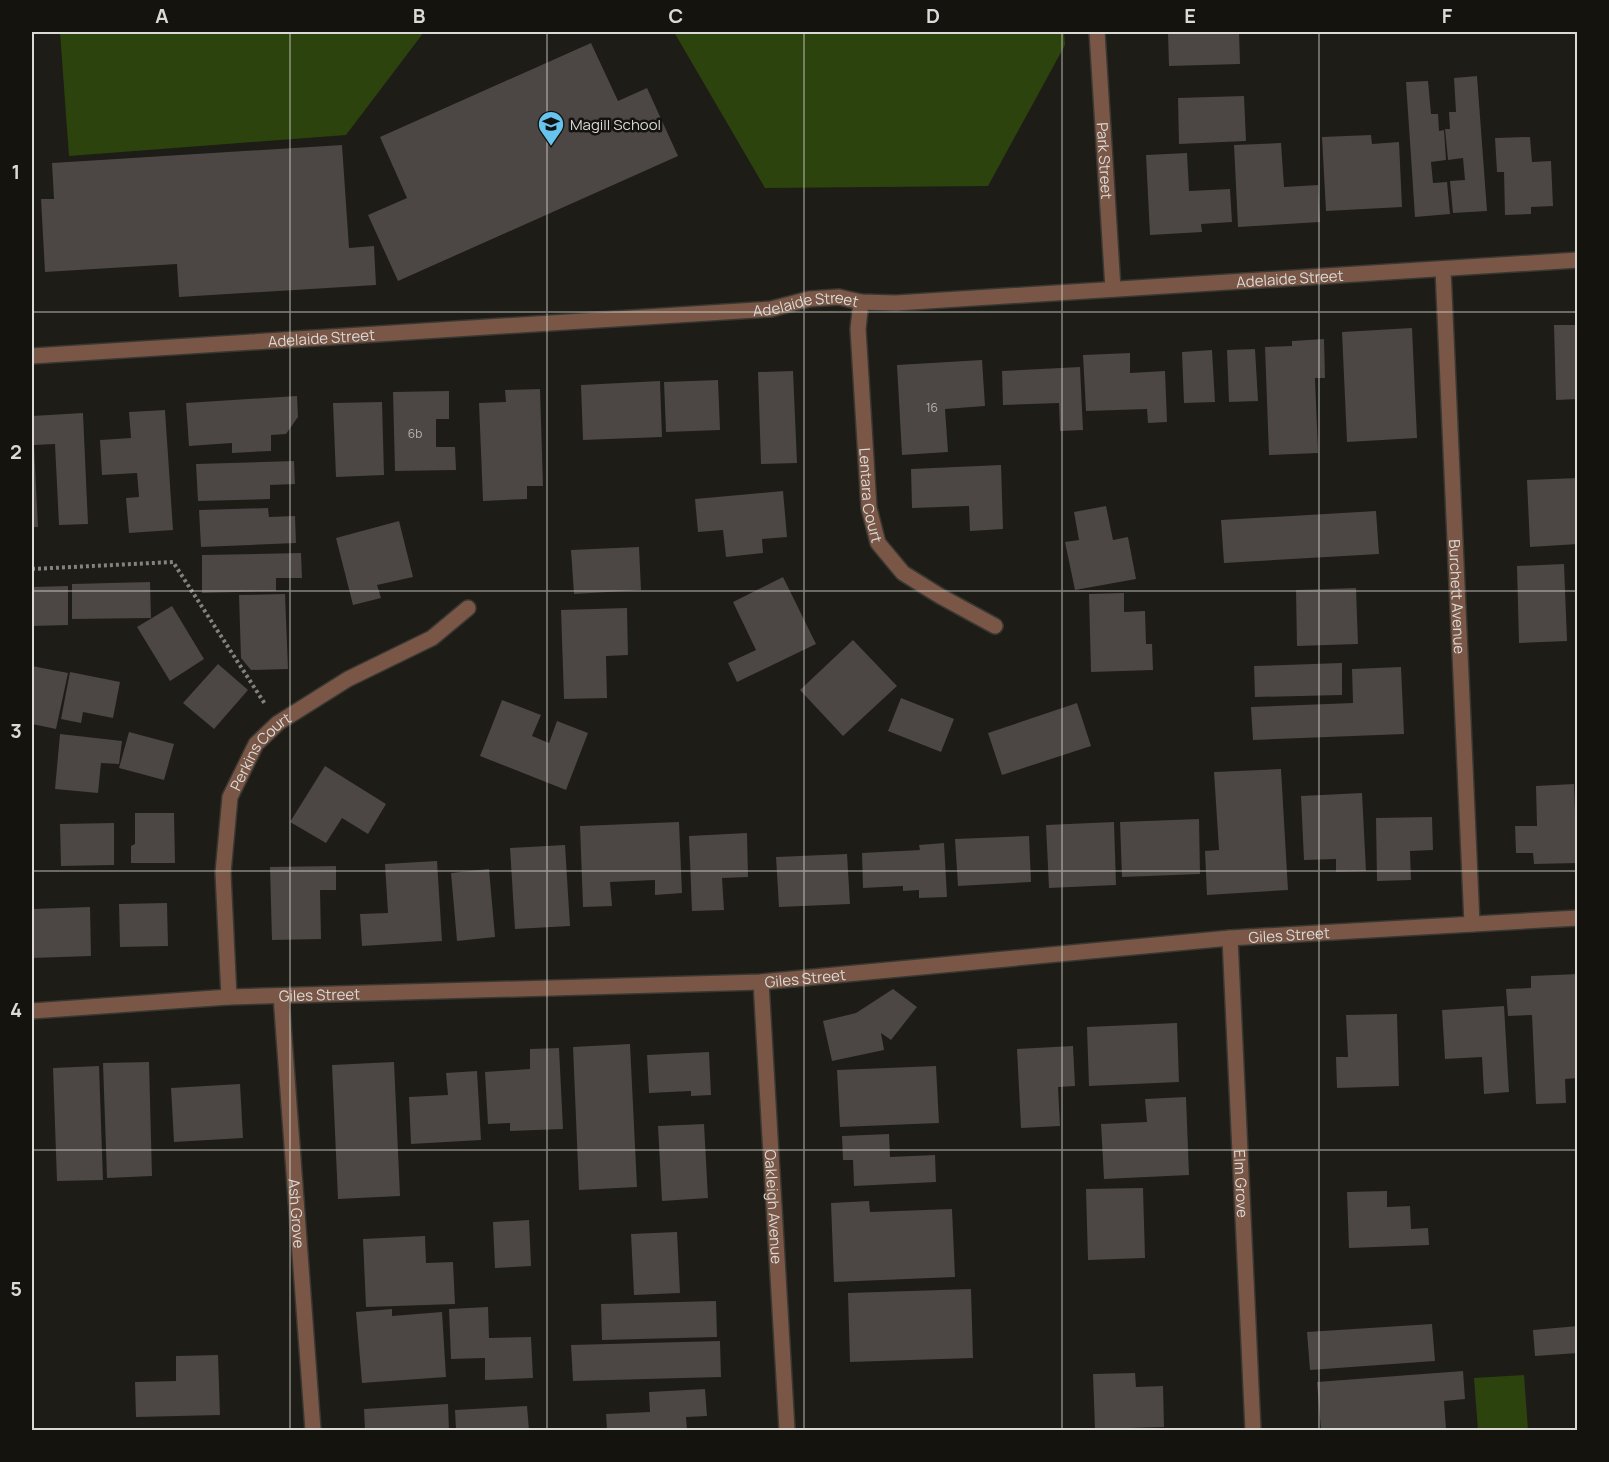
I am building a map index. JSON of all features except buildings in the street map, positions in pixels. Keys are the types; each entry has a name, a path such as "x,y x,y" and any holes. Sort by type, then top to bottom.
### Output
{"street":[{"name":"Park Street","path":"1097,32 1113,289"},
{"name":"Adelaide Street","path":"32,356 771,309 808,299 838,297 861,302 896,303 1578,260"},
{"name":"Burchett Avenue","path":"1443,269 1472,924"},
{"name":"Lentara Court","path":"861,302 858,329 869,508 878,543 903,573 995,626"},
{"name":"Perkins Court","path":"229,997 223,873 230,797 256,744 278,723 348,679 432,638 468,608"},
{"name":"Giles Street","path":"32,1011 229,997 761,982 1230,938 1578,918"},
{"name":"Elm Grove","path":"1230,938 1253,1431"},
{"name":"Oakleigh Avenue","path":"761,982 787,1431"},
{"name":"Ash Grove","path":"281,996 313,1431"}],"path":[{"path":"32,569 173,562 278,723"}],"green space":[{"path":"60,32 424,32 346,135 69,156"},
{"path":"674,32 1064,32 1065,45 988,186 765,188"},
{"path":"1524,1375 1528,1430 1478,1430 1474,1378"}],"place":[{"name":"Magill School","path":"551,147"}]}
